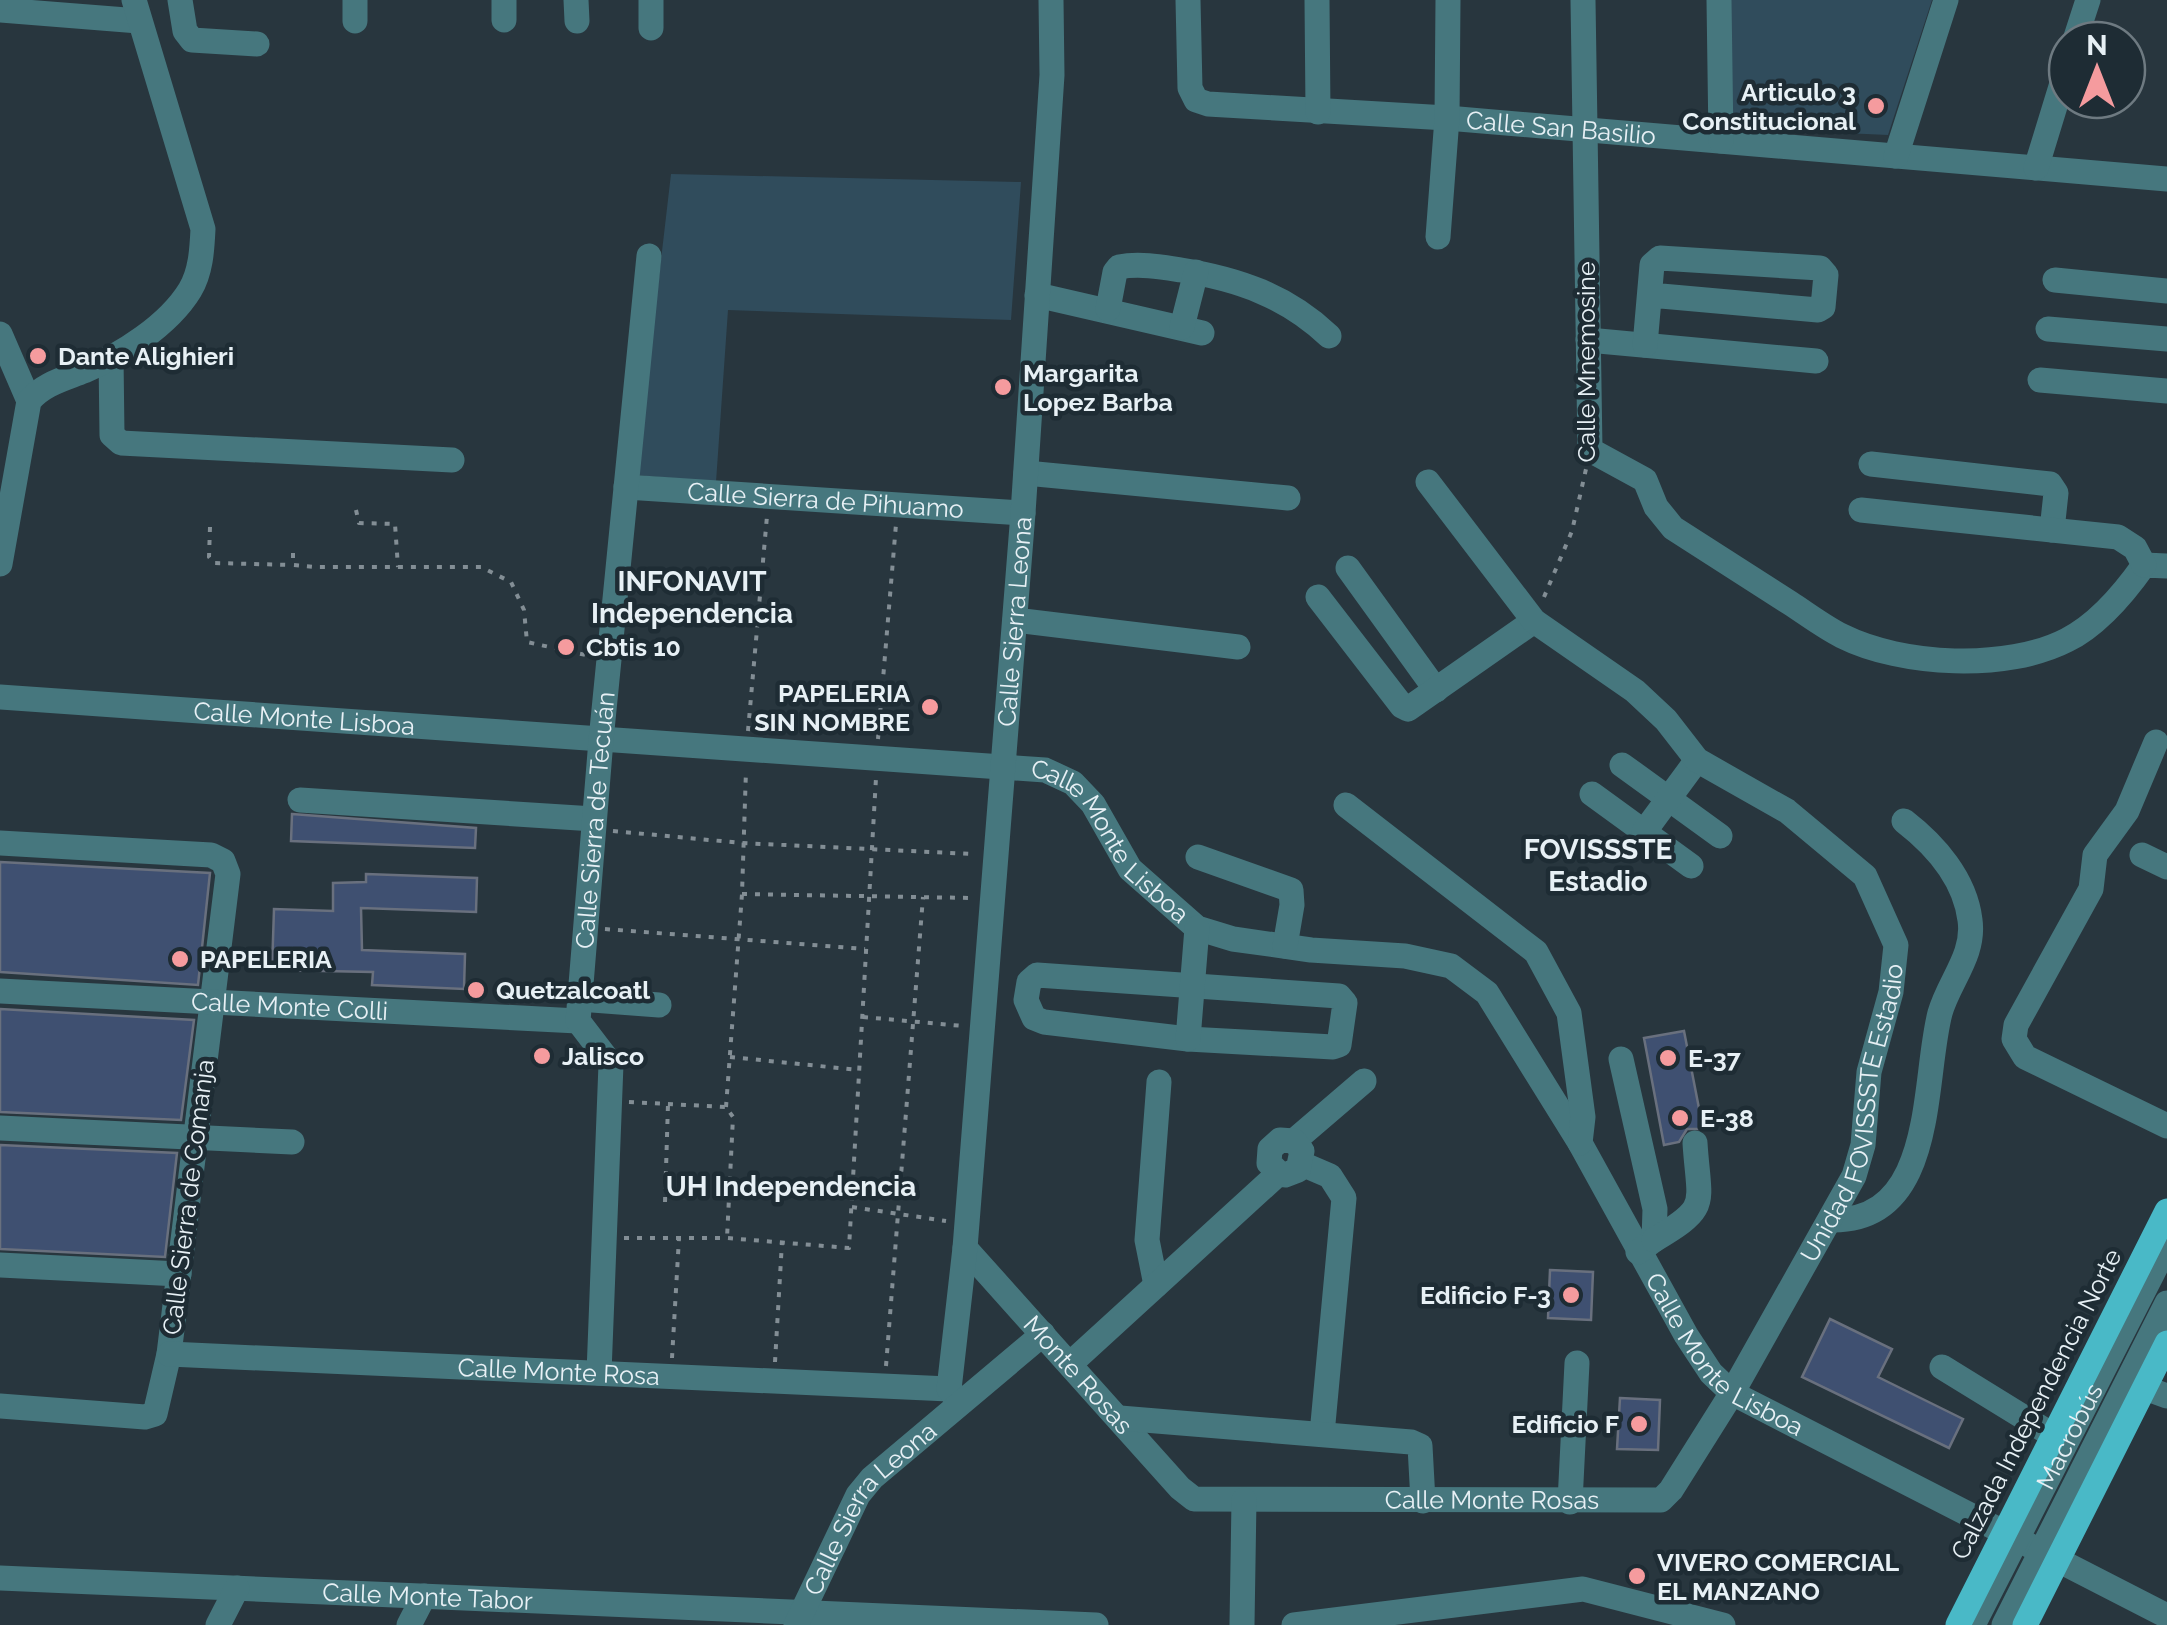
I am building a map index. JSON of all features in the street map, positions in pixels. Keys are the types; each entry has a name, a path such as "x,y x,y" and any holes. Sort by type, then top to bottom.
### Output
{"main road":[{"name":"Calzada Independencia Norte","path":"1958,1625 2010,1536 2054,1436 2167,1211"},
{"path":"2033,1619 2048,1555 2156,1392 2167,1343"}],"street":[{"path":"180,0 186,31 192,40 257,44"},
{"path":"651,0 652,28"},
{"name":"Calle Sierra Leona","path":"954,1396 1026,473 1052,75 1051,0"},
{"name":"Calle San Basilio","path":"1188,0 1190,88 1196,100 1208,104 1448,118 2167,179"},
{"path":"1317,0 1318,112"},
{"path":"1438,238 1448,118 1448,0"},
{"name":"Calle Mnemosine","path":"1583,0 1590,450"},
{"path":"1720,0 1721,142"},
{"path":"1896,156 1946,0"},
{"path":"0,10 137,11 203,228 202,258 190,290 166,317 128,348 56,381 36,392 29,401 0,564"},
{"path":"2036,168 2051,120"},
{"name":"Calle Sierra de Tecuán","path":"578,1010 649,256"},
{"path":"1645,345 1652,266 1660,258 1820,268 1826,275 1823,307 1818,310 1650,296"},
{"path":"1108,309 1119,267 1162,267 1236,281 1269,294 1304,314 1329,336"},
{"path":"1038,294 1192,330 1196,272"},
{"path":"2055,280 2167,291"},
{"path":"2048,328 2167,339"},
{"path":"0,334 29,401"},
{"path":"1588,340 1816,360"},
{"path":"111,357 112,436 121,444 452,460"},
{"path":"2040,380 2167,390"},
{"path":"1590,450 1644,480 1656,506 1674,528 1842,636 1884,653 1932,660 1981,660 2032,652 2069,640 2156,566 2124,539 1861,510"},
{"path":"1871,464 2050,484 2056,494 2052,530"},
{"path":"1026,473 1288,498"},
{"name":"Unidad FOVISSSTE Estadio","path":"1428,482 1534,621 1635,691 1666,720 1698,760 1787,811 1866,876 1896,945 1890,992 1869,1072 1863,1144 1854,1176 1732,1393"},
{"name":"Calle Sierra de Pihuamo","path":"626,487 1023,513"},
{"path":"1348,568 1436,690"},
{"path":"1318,597 1408,710 1534,621"},
{"path":"1015,620 1238,646"},
{"name":"Calle Monte Lisboa","path":"0,697 1045,770 1073,783 1092,804 1130,869 1197,928 1285,946 1405,956 1450,966 1487,993 1646,1246 1694,1348 1732,1393 2167,1616"},
{"path":"2156,742 2127,811 2095,856 2091,889 2016,1026 2014,1039 2025,1057 2167,1126"},
{"path":"1644,832 1698,760"},
{"path":"1622,765 1720,836"},
{"path":"1592,794 1691,866"},
{"path":"300,800 594,824"},
{"path":"1346,806 1536,952 1569,1014 1584,1116 1580,1143"},
{"path":"1830,1220 1847,1220 1873,1210 1895,1192 1911,1169 1927,1112 1940,1015 1969,946 1970,915 1958,883 1935,848 1904,821"},
{"name":"Calle Sierra de Comanja","path":"0,843 210,855 223,861 228,874 169,1354 155,1414 145,1417 0,1406"},
{"path":"2142,855 2167,867"},
{"path":"1198,857 1291,890 1285,946"},
{"path":"1188,1039 1197,928"},
{"path":"1038,975 1338,996 1345,1003 1342,1039 1340,1045 1333,1047 1188,1039 1044,1022 1034,1018 1030,1011 1026,1000 1028,982 1038,975"},
{"name":"Calle Monte Colli","path":"0,991 212,1002 578,1010 659,1005"},
{"path":"578,1010 611,1064 599,1372"},
{"path":"1621,1059 1655,1209 1646,1246"},
{"path":"1070,1364 1292,1159 1364,1081"},
{"path":"1156,1285 1146,1240 1159,1082"},
{"path":"0,1128 292,1142"},
{"path":"1646,1246 1694,1215 1698,1205 1695,1143"},
{"path":"1292,1159 1330,1176 1344,1198 1322,1434"},
{"name":"Monte Rosas","path":"966,1236 1043,1334 1194,1499"},
{"name":"Macrobús","path":"1973,1625 2010,1536 2167,1245"},
{"path":"0,1265 179,1274"},
{"name":"Macrobús","path":"2004,1625 2048,1555 2167,1303"},
{"name":"Calle Sierra Leona","path":"799,1619 858,1495 872,1478 954,1396 1043,1334"},
{"name":"Calle Monte Rosa","path":"169,1354 884,1386 954,1396"},
{"path":"1570,1502 1577,1363"},
{"path":"1942,1367 2054,1436"},
{"name":"Calle Monte Rosas","path":"1194,1499 1661,1500 1672,1490 1732,1393"},
{"path":"1120,1418 1411,1442 1420,1446 1423,1501"},
{"path":"1242,1625 1244,1500"},
{"name":"Calle Monte Tabor","path":"0,1578 424,1596 609,1615 1096,1625"},
{"path":"218,1625 237,1588"},
{"path":"1294,1625 1345,1622 1582,1589 1680,1620 1723,1625"},
{"path":"409,1625 424,1596"}],"path":[{"name":"Calle Mnemosine","path":"1534,621 1572,531 1590,450"},
{"path":"726,1107 742,894 747,751 769,496"},
{"path":"604,1238 728,1238 849,1248 877,757 898,505"},
{"path":"356,510 359,522 394,524 398,567"},
{"path":"210,526 209,556 214,563 481,567 511,582 524,610 527,642 609,659"},
{"path":"293,552 294,565"},
{"path":"594,824 742,842 996,855"},
{"path":"742,894 993,898"},
{"path":"884,1386 922,896"},
{"path":"585,927 867,949"},
{"path":"863,1016 982,1027"},
{"path":"730,1057 860,1070"},
{"path":"610,1101 726,1107 734,1116 728,1238"},
{"path":"665,1202 668,1104"},
{"path":"852,1207 898,1212 966,1236"},
{"path":"671,1376 678,1238"},
{"path":"774,1381 782,1242"}],"shaded area":[{"path":"1728,0 1932,0 1888,135 1731,128"},
{"path":"671,174 1021,182 1011,320 728,310 716,482 636,475"}],"building":[{"path":"292,814 476,828 475,848 291,841"},
{"path":"0,862 210,873 198,985 0,972"},
{"path":"366,874 477,878 476,912 361,908 362,950 465,954 464,989 372,985 373,972 272,970 274,909 333,911 333,883 366,882"},
{"path":"0,1009 194,1020 181,1120 0,1112"},
{"path":"1684,1031 1703,1129 1687,1129 1679,1142 1664,1145 1644,1038"},
{"path":"0,1145 177,1153 165,1257 0,1249"},
{"name":"Edificio F-3","path":"1550,1270 1593,1272 1591,1320 1548,1318"},
{"path":"1830,1319 1892,1349 1878,1377 1963,1419 1949,1448 1802,1377"},
{"name":"Edificio F","path":"1620,1398 1660,1400 1658,1450 1617,1449"}],"place":[{"name":"Articulo 3 Constitucional","path":"1876,106"},
{"name":"Dante Alighieri","path":"38,356"},
{"name":"Margarita Lopez Barba","path":"1003,387"},
{"name":"Cbtis 10","path":"566,647"},
{"name":"PAPELERIA SIN NOMBRE","path":"930,707"},
{"name":"PAPELERIA","path":"180,959"},
{"name":"Quetzalcoatl","path":"476,990"},
{"name":"Jalisco","path":"542,1056"},
{"name":"E-37","path":"1668,1058"},
{"name":"E-38","path":"1680,1118"},
{"name":"Edificio F-3","path":"1571,1295"},
{"name":"Edificio F","path":"1639,1424"},
{"name":"VIVERO COMERCIAL EL MANZANO","path":"1637,1576"}],"district":[{"name":"INFONAVIT Independencia","path":"692,597"},
{"name":"FOVISSSTE Estadio","path":"1598,865"},
{"name":"UH Independencia","path":"791,1186"}]}
